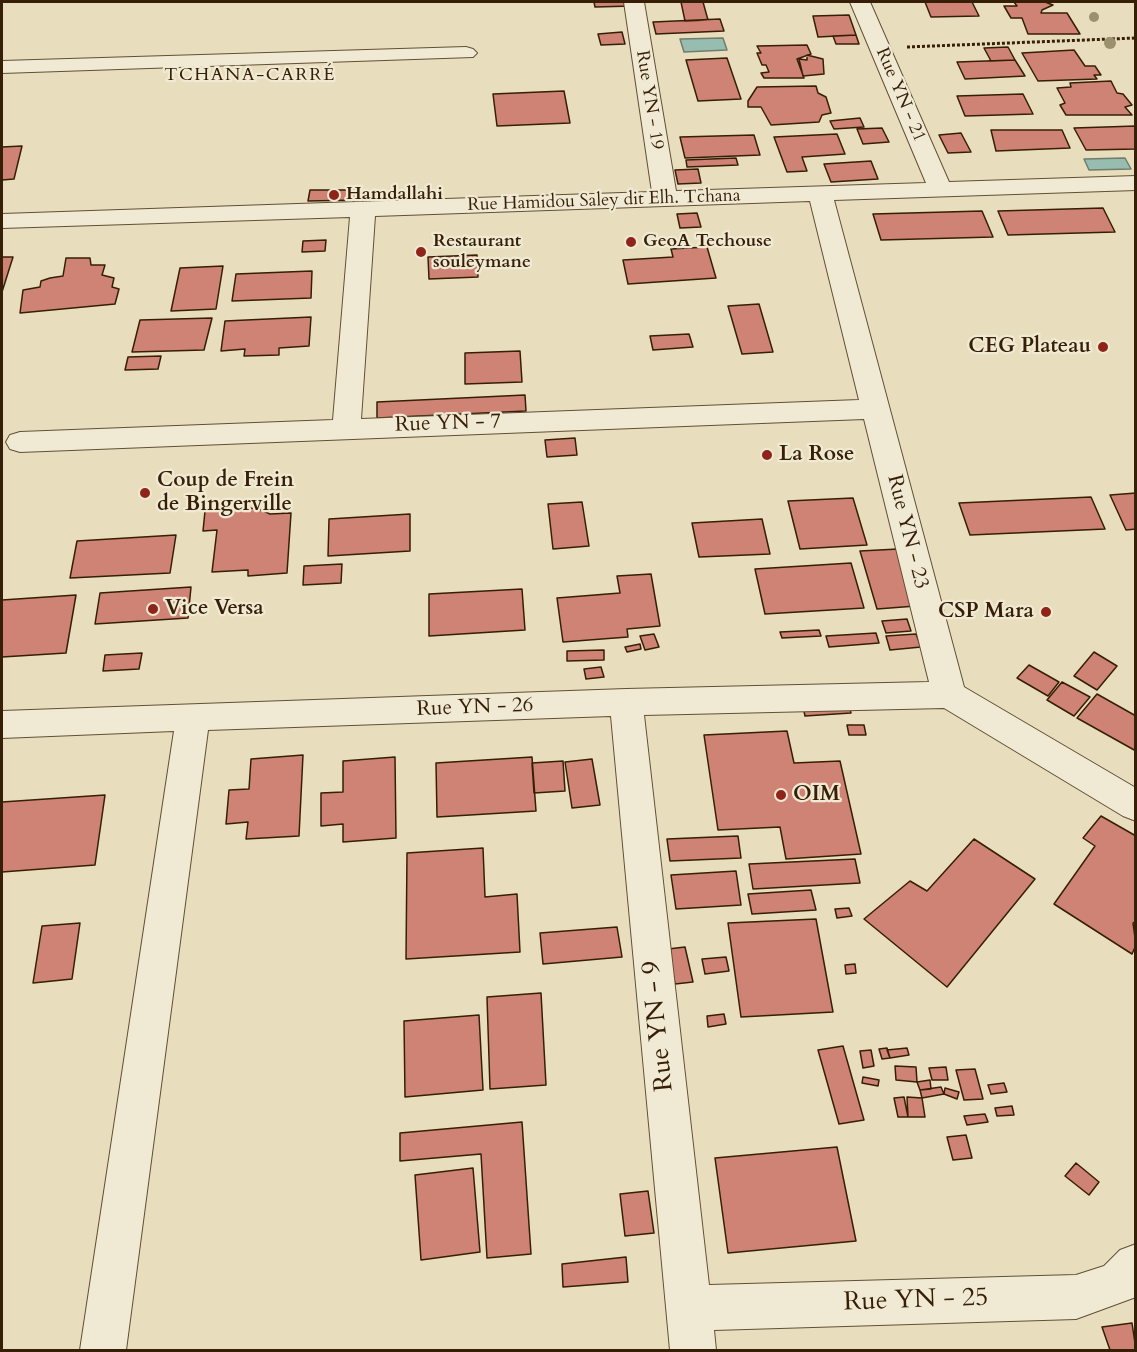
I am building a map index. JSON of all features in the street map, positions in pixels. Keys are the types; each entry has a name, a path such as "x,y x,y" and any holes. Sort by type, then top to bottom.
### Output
{"street":[{"name":"Rue YN - 19","path":"634,2 665,199"},
{"name":"Rue YN - 21","path":"860,2 940,189"},
{"path":"2,67 466,53"},
{"name":"Rue Hamidou Saley dit Elh. Tchana","path":"2,221 1136,183"},
{"name":"Rue YN - 23","path":"820,193 949,695"},
{"path":"346,428 363,209"},
{"name":"Rue YN - 7","path":"20,442 876,409"},
{"path":"949,695 1136,806"},
{"name":"Rue YN - 26","path":"2,724 626,702 949,695"},
{"name":"Rue YN - 9","path":"626,702 693,1350"},
{"path":"103,1350 193,719"},
{"name":"Rue YN - 25","path":"688,1308 1076,1297 1117,1284 1136,1266"}],"path":[{"path":"880,48 1136,38"}],"water":[{"path":"723,38 727,50 684,52 680,39"},
{"path":"1125,158 1131,169 1089,170 1084,159"}],"building":[{"path":"594,2 632,2 633,6 595,7"},
{"path":"681,2 703,2 708,20 685,21"},
{"path":"925,2 972,2 979,16 931,17"},
{"path":"1014,2 1045,2 1053,5 1042,10 1041,13 1067,13 1080,34 1028,34 1022,18 1011,18 1004,6 1017,6"},
{"path":"849,15 856,35 818,37 813,16"},
{"path":"720,19 724,31 656,34 653,22"},
{"path":"622,32 625,44 601,45 598,34"},
{"path":"856,35 859,44 836,44 833,36"},
{"path":"807,45 811,54 797,59 804,78 764,78 761,73 769,72 766,65 762,65 757,53 761,53 757,46"},
{"path":"1008,47 1015,60 991,61 984,48"},
{"path":"1074,50 1085,66 1095,66 1101,75 1094,75 1097,79 1038,81 1022,53"},
{"path":"807,55 823,59 824,74 803,76 799,59 807,60"},
{"path":"727,58 741,99 698,101 686,60"},
{"path":"1015,60 1025,76 965,79 957,62"},
{"path":"1111,81 1117,93 1123,94 1132,105 1125,107 1132,115 1066,115 1060,105 1065,103 1057,88 1071,87 1070,83"},
{"path":"816,86 818,93 826,97 831,113 822,115 819,122 771,125 761,107 748,107 748,101 757,87"},
{"path":"564,91 570,123 497,126 493,94"},
{"path":"1023,94 1033,114 965,116 957,96"},
{"path":"860,118 864,127 834,129 830,121"},
{"path":"1136,126 1136,149 1086,150 1074,128"},
{"path":"882,128 889,142 863,144 857,129"},
{"path":"991,130 1062,130 1070,148 996,151"},
{"path":"961,133 971,152 948,153 939,135"},
{"path":"837,134 845,154 802,157 807,171 787,172 774,137"},
{"path":"754,135 760,155 685,158 680,137"},
{"path":"22,146 14,179 2,180 2,147"},
{"path":"736,158 738,165 687,167 686,160"},
{"path":"871,161 878,179 831,182 824,164"},
{"path":"698,169 701,183 678,184 675,170"},
{"name":"Hamdallahi","path":"310,190 360,190 359,200 308,201"},
{"path":"1103,208 1115,232 1008,235 998,211"},
{"path":"982,211 993,237 881,240 873,214"},
{"path":"697,213 701,227 680,228 677,214"},
{"path":"326,240 325,251 302,252 303,241"},
{"path":"707,247 716,278 628,284 623,260 673,257 671,249"},
{"path":"477,255 478,277 429,279 428,257"},
{"path":"2,257 13,257 2,292"},
{"path":"66,258 90,258 91,265 105,265 102,275 114,278 112,287 119,289 115,304 20,313 23,290 40,287 41,281 63,276"},
{"path":"223,266 216,309 171,311 180,268"},
{"path":"312,271 311,298 232,301 236,274"},
{"path":"759,304 773,352 742,354 728,306"},
{"path":"311,317 309,346 279,348 279,355 244,356 245,349 221,351 225,321"},
{"path":"212,318 204,350 132,352 140,320"},
{"path":"689,334 693,347 653,350 650,336"},
{"path":"520,351 522,382 465,384 465,353"},
{"path":"161,356 158,369 125,370 128,357"},
{"path":"525,395 526,411 377,418 377,402"},
{"path":"575,438 577,455 547,457 545,440"},
{"path":"1136,493 1136,529 1126,530 1110,495"},
{"path":"1091,497 1105,529 970,535 959,503"},
{"path":"853,498 867,545 800,549 788,501"},
{"path":"582,502 589,546 553,549 548,504"},
{"path":"257,508 270,514 291,513 287,573 248,576 248,570 212,572 217,530 203,531 205,511"},
{"path":"410,514 410,551 328,556 329,519"},
{"path":"762,519 770,554 699,557 692,523"},
{"path":"176,535 170,573 70,578 77,541"},
{"path":"898,549 916,606 877,609 860,551"},
{"path":"851,563 864,608 765,614 755,569"},
{"path":"342,564 341,583 303,585 304,566"},
{"path":"651,574 660,626 627,629 628,637 563,642 557,598 620,593 617,576"},
{"path":"191,587 188,618 95,624 100,593"},
{"path":"522,589 525,630 429,636 429,594"},
{"path":"76,595 66,653 2,657 2,600"},
{"path":"907,619 911,631 886,633 882,621"},
{"path":"819,630 821,636 782,638 780,632"},
{"path":"876,633 879,643 829,647 826,636"},
{"path":"654,634 659,647 645,650 640,636"},
{"path":"916,634 921,647 890,650 886,636"},
{"path":"640,644 641,649 627,652 625,647"},
{"path":"604,650 604,660 567,661 567,651"},
{"path":"1094,652 1117,666 1097,690 1074,676"},
{"path":"142,653 139,669 103,671 105,655"},
{"path":"1029,665 1059,682 1048,696 1017,678"},
{"path":"601,667 604,677 586,679 584,669"},
{"path":"1062,682 1090,697 1074,716 1047,700"},
{"path":"846,694 851,713 805,716 801,697"},
{"path":"1097,694 1136,716 1136,751 1077,718"},
{"path":"847,725 864,725 866,735 849,735"},
{"name":"OIM","path":"787,731 794,763 840,761 861,854 786,859 780,827 718,830 704,735"},
{"path":"303,755 299,836 246,839 248,822 226,824 229,790 249,789 251,759"},
{"path":"395,757 396,838 343,842 343,824 321,826 321,793 343,792 343,761"},
{"path":"532,757 536,811 437,817 436,763"},
{"path":"592,759 600,805 572,808 565,762"},
{"path":"563,761 565,791 534,793 532,763"},
{"path":"105,795 95,865 2,872 2,802"},
{"path":"1101,816 1136,836 1136,921 1133,923 1136,945 1132,954 1054,904 1095,846 1083,838"},
{"path":"738,836 741,858 670,861 667,839"},
{"path":"974,839 1035,879 947,987 864,919 910,881 927,891"},
{"path":"483,848 485,897 517,894 520,952 406,959 407,853"},
{"path":"855,859 860,883 753,889 749,864"},
{"path":"736,871 741,905 676,909 671,875"},
{"path":"811,890 816,910 752,914 748,894"},
{"path":"849,908 852,916 837,918 835,909"},
{"path":"816,919 833,1012 741,1017 728,923"},
{"path":"80,923 72,979 33,983 42,926"},
{"path":"617,927 622,957 543,964 540,933"},
{"path":"685,947 693,982 675,984 668,949"},
{"path":"726,957 729,971 705,974 702,959"},
{"path":"855,964 856,973 846,974 845,965"},
{"path":"541,993 546,1085 490,1089 487,997"},
{"path":"724,1014 726,1024 708,1027 707,1016"},
{"path":"479,1015 483,1090 405,1097 404,1021"},
{"path":"843,1046 864,1120 839,1124 818,1050"},
{"path":"887,1048 890,1058 882,1059 879,1049"},
{"path":"907,1048 909,1055 890,1058 887,1050"},
{"path":"871,1050 874,1066 863,1068 860,1051"},
{"path":"895,1066 916,1067 917,1082 896,1080"},
{"path":"946,1067 948,1080 932,1080 929,1068"},
{"path":"975,1069 983,1099 964,1100 956,1070"},
{"path":"863,1077 879,1080 878,1086 862,1083"},
{"path":"930,1080 931,1089 920,1090 917,1082"},
{"path":"1004,1083 1007,1092 991,1094 988,1085"},
{"path":"941,1087 944,1094 922,1098 920,1090"},
{"path":"945,1088 959,1092 957,1099 944,1094"},
{"path":"904,1097 908,1117 898,1117 894,1098"},
{"path":"907,1097 922,1098 925,1117 908,1117"},
{"path":"1012,1106 1014,1115 997,1116 995,1108"},
{"path":"985,1114 988,1122 967,1125 964,1116"},
{"path":"522,1122 531,1254 487,1258 481,1154 400,1161 400,1133"},
{"path":"966,1135 972,1158 953,1160 947,1137"},
{"path":"837,1147 856,1241 728,1253 715,1158"},
{"path":"1076,1163 1099,1182 1089,1195 1065,1176"},
{"path":"473,1168 480,1252 421,1260 415,1175"},
{"path":"648,1191 654,1233 625,1236 620,1194"},
{"path":"626,1257 628,1282 563,1287 562,1264"},
{"path":"1132,1323 1136,1350 1110,1350 1102,1327"}],"place":[{"name":"Hamdallahi","path":"334,195"},
{"name":"GeoA Techouse","path":"631,242"},
{"name":"Restaurant souleymane","path":"421,252"},
{"name":"CEG Plateau","path":"1103,347"},
{"name":"La Rose","path":"767,455"},
{"name":"Coup de Frein de Bingerville","path":"145,493"},
{"name":"Vice Versa","path":"153,609"},
{"name":"CSP Mara","path":"1046,612"},
{"name":"OIM","path":"781,795"}],"district":[{"name":"TCHANA-CARRÉ","path":"250,76"}]}
